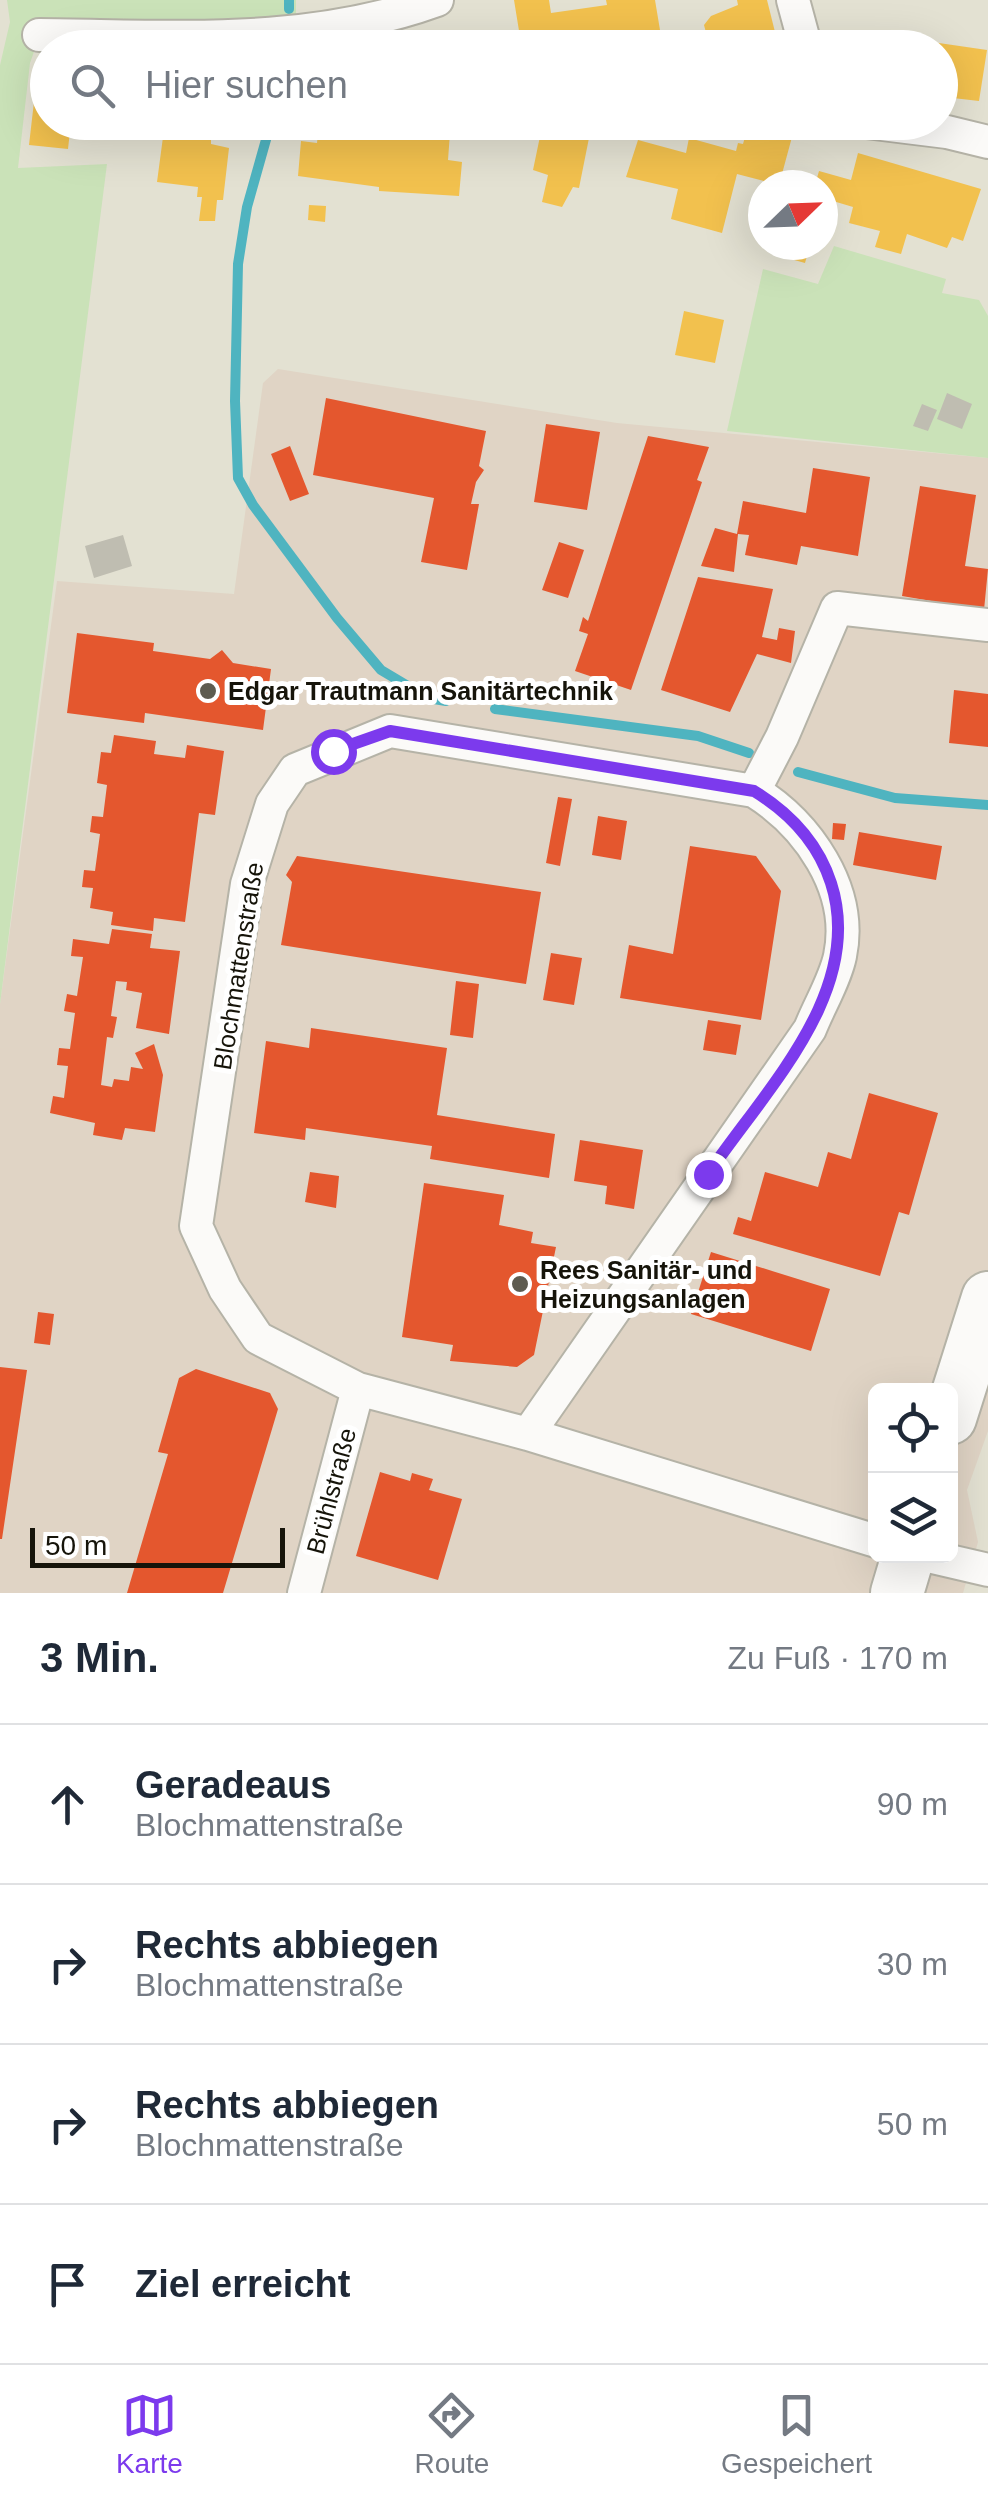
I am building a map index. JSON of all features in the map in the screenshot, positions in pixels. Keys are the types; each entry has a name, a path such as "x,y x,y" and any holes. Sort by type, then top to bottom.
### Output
{"main road":[{"path":"958,1393 988,1298"},
{"path":"896,1593 906,1563"}],"street":[{"path":"317,30 379,21 437,0"},
{"path":"793,0 801,30"},
{"path":"958,135 988,142"},
{"path":"754,791 837,608 988,624"},
{"name":"Blochmattenstraße","path":"528,1434 810,1029 840,955 840,909 822,857 783,808 754,791 390,731 294,770 272,804 247,884 196,1226 225,1290 258,1338 358,1389 528,1434 868,1539"},
{"name":"Brühlstraße","path":"304,1593 358,1389"},
{"path":"958,1563 988,1570"}],"shaded area":[{"path":"278,369 617,423 988,458 988,1431 967,1490 978,1542 963,1593 0,1593 0,1004 57,581 234,594 263,383"}],"green space":[{"path":"7,0 296,0 296,30 30,30 18,168 107,164 0,1004 0,65 10,22"},
{"path":"838,247 946,279 942,293 979,300 988,316 988,458 727,431 763,269 818,284 828,260 838,260"}],"building: Wohnen":[{"path":"514,0 549,0 551,13 607,5 606,0 655,0 660,30 519,30"},
{"path":"737,0 767,0 774,30 705,30 704,25 711,16 738,5"},
{"path":"958,46 987,50 979,101 958,99"},
{"path":"30,136 30,140 69,140 68,149 29,145"},
{"path":"163,140 211,140 211,144 229,148 223,200 217,200 215,221 199,221 202,197 197,197 198,187 157,182"},
{"path":"449,140 448,160 462,162 459,196 379,191 379,187 298,176 301,141"},
{"path":"539,140 589,140 579,188 573,187 562,207 542,202 548,175 533,170"},
{"path":"638,140 686,153 689,140 736,151 738,143 791,140 783,170 748,170 748,177 737,174 722,233 671,219 678,189 626,177"},
{"path":"858,153 981,189 963,241 952,237 947,248 907,234 901,254 875,247 880,231 849,223 853,207 838,202 838,176 851,180"},
{"path":"309,205 326,206 325,222 308,220"},
{"path":"684,311 724,320 715,363 675,355"}],"building: Handel":[{"path":"326,398 486,431 479,466 484,470 476,482 471,504 479,504 467,570 421,562 434,498 313,475"},
{"path":"546,424 600,432 587,510 534,502"},
{"path":"648,436 709,447 697,480 702,482 631,690 575,671 588,634 579,631 583,617 588,621"},
{"path":"290,446 309,494 290,501 271,454"},
{"path":"813,468 870,477 858,556 801,546 797,565 745,555 749,535 738,534 734,572 701,566 715,528 737,534 743,501 806,513"},
{"path":"920,486 976,495 965,566 988,569 984,610 902,596"},
{"path":"559,542 584,550 568,598 542,590"},
{"path":"698,577 773,589 762,637 777,640 779,628 795,631 791,663 757,654 730,712 661,690"},
{"path":"77,633 154,643 153,651 210,659 222,650 233,663 271,669 263,730 145,713 144,723 67,713"},
{"path":"954,690 988,694 988,747 949,743"},
{"path":"114,735 156,741 154,754 185,758 187,745 224,751 215,815 199,813 185,922 154,918 153,931 111,925 113,912 90,908 93,888 82,887 84,870 95,871 100,834 90,832 92,816 103,817 107,785 97,783 101,752 111,753"},
{"path":"558,797 572,799 560,866 546,863"},
{"path":"598,816 627,821 621,860 592,855"},
{"path":"833,823 846,824 844,840 832,839"},
{"path":"859,832 942,846 936,880 853,865"},
{"path":"690,846 756,856 781,891 761,1020 620,998 629,945 673,954"},
{"path":"297,856 541,892 526,984 281,945 292,882 286,875"},
{"path":"112,929 152,934 150,948 180,951 169,1034 136,1028 142,993 126,990 127,982 116,981 111,1016 117,1017 113,1038 107,1037 101,1085 112,1087 114,1079 129,1081 131,1067 143,1069 135,1053 154,1044 163,1075 155,1132 125,1128 122,1140 93,1135 95,1123 50,1113 53,1096 64,1098 68,1066 57,1065 59,1048 70,1049 75,1013 64,1011 67,994 77,996 83,957 71,956 73,939 109,944"},
{"path":"551,953 582,958 574,1005 543,1000"},
{"path":"456,981 479,984 473,1038 450,1035"},
{"path":"708,1020 741,1025 736,1055 703,1050"},
{"path":"311,1028 447,1048 437,1115 555,1134 549,1178 430,1159 432,1146 306,1128 305,1140 254,1133 266,1041 309,1048"},
{"path":"869,1093 938,1113 909,1215 899,1212 880,1276 733,1234 738,1217 751,1221 765,1172 818,1187 828,1152 851,1159"},
{"path":"580,1140 643,1150 634,1209 605,1204 607,1186 574,1181"},
{"path":"310,1172 339,1176 336,1208 305,1202"},
{"path":"424,1183 504,1195 499,1225 533,1232 531,1243 556,1247 534,1355 517,1367 450,1361 453,1345 402,1337"},
{"path":"711,1252 830,1289 811,1351 691,1314"},
{"path":"38,1312 54,1314 50,1345 34,1343"},
{"path":"0,1367 27,1370 2,1539 0,1539"},
{"path":"196,1369 270,1393 278,1409 223,1593 127,1593 168,1454 158,1452 179,1378"},
{"path":"380,1472 410,1481 412,1473 433,1479 429,1490 462,1499 438,1580 356,1556"}],"building: Sonstige":[{"path":"947,393 972,404 962,429 937,419"},
{"path":"922,404 937,410 928,431 913,426"},
{"path":"123,535 132,566 94,578 85,546"}],"waterway":[{"path":"289,0 289,9"},
{"path":"266,140 247,207 238,264 238,478 253,505 337,618 381,670 428,698 446,701"},
{"path":"495,709 698,736 749,753"},
{"path":"798,772 895,798 988,805"}],"place":[{"name":"Edgar Trautmann Sanitärtechnik","path":"208,691"},
{"name":"Rees Sanitär- und Heizungsanlagen","path":"520,1284"}],"route":[{"path":"333,751 390,731 754,791 783,808 822,857 840,909 840,955 810,1029 708,1174"}]}
